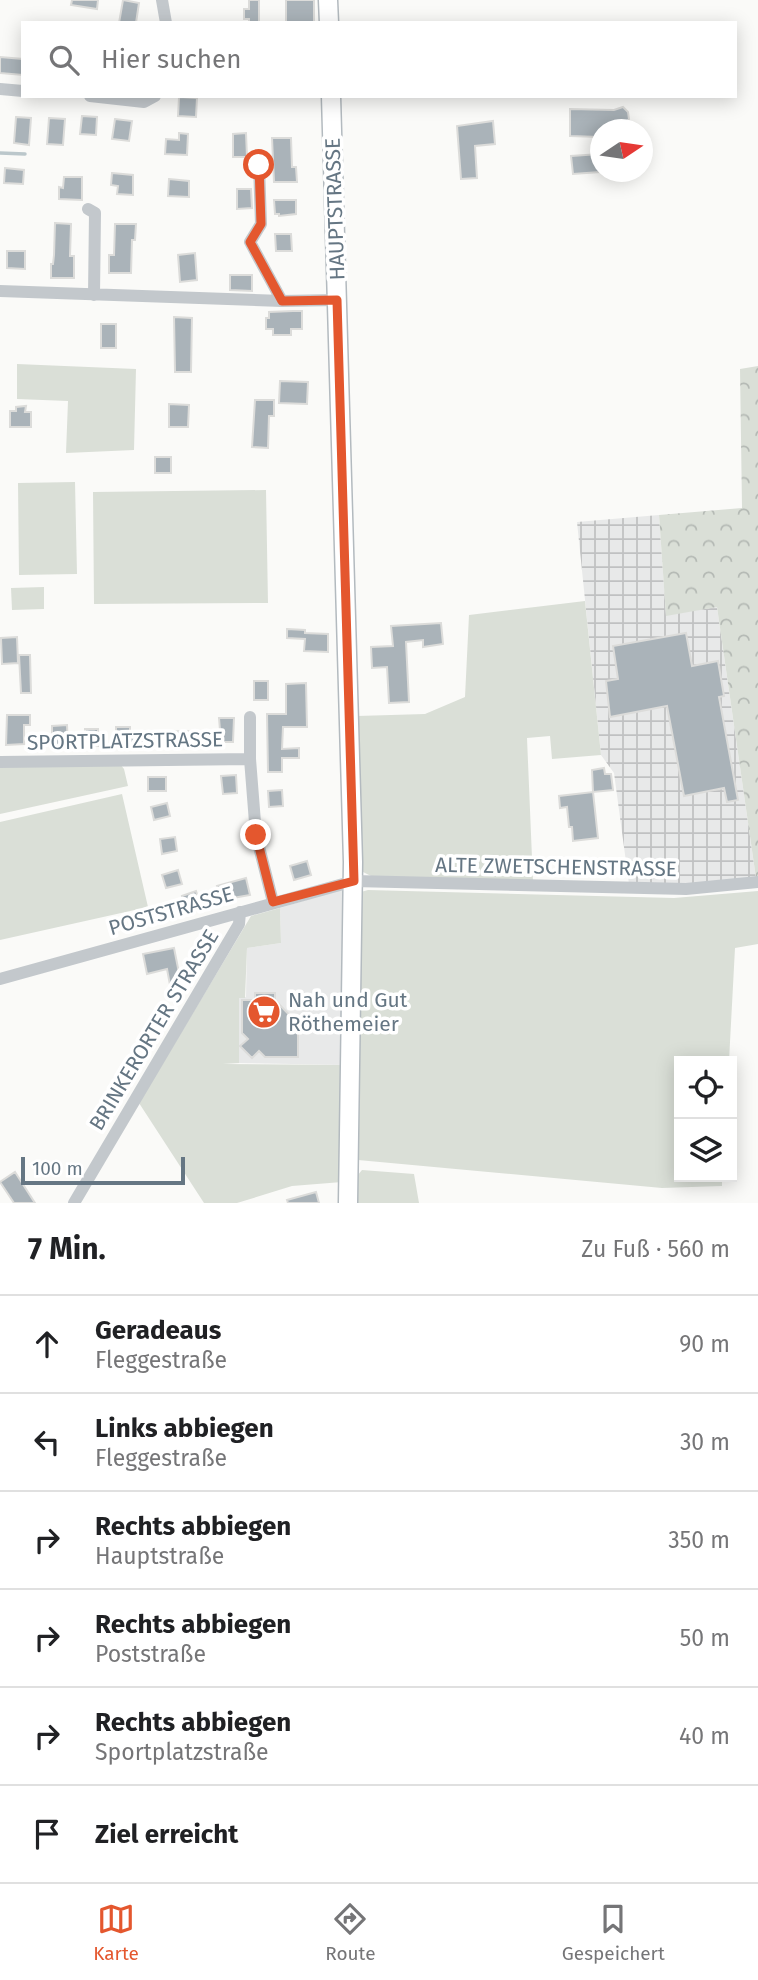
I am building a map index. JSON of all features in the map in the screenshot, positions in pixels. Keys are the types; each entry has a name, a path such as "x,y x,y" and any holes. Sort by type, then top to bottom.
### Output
{"main road":[{"path":"328,0 329,21"},
{"name":"HAUPTSTRASSE","path":"331,98 354,881 348,1203"}],"street":[{"path":"162,0 166,21"},
{"path":"0,89 21,91"},
{"path":"108,98 144,102 151,98"},
{"path":"259,165 261,224 250,242 282,301"},
{"path":"88,209 95,213 94,295"},
{"path":"0,291 282,301 337,300"},
{"name":"SPORTPLATZSTRASSE","path":"250,717 250,759 256,835 273,902"},
{"name":"SPORTPLATZSTRASSE","path":"0,762 250,759"},
{"name":"ALTE ZWETSCHENSTRASSE","path":"354,881 686,889 758,882"},
{"name":"POSTSTRASSE","path":"0,979 354,881"},
{"name":"BRINKERORTER STRASSE","path":"74,1203 239,925 240,912"}],"shaded area":[{"path":"659,515 666,615 717,607 756,878 684,885 629,884 614,773 601,755 577,522"},
{"path":"346,888 344,1065 239,1063 239,998 246,997 247,948 281,943 280,908"}],"green space":[{"path":"17,364 136,369 134,450 66,453 68,401 17,399"},
{"path":"758,366 756,878 717,607 666,616 659,515 742,508 740,369"},
{"path":"75,482 77,574 19,575 18,483"},
{"path":"266,490 268,603 94,604 93,492"},
{"path":"44,587 44,609 12,610 11,588"},
{"path":"585,601 601,755 552,759 550,736 527,738 533,882 373,877 361,871 357,716 425,714 465,697 469,615"},
{"path":"120,764 128,786 0,814 0,766"},
{"path":"122,794 148,907 0,940 0,822"},
{"path":"368,890 674,898 758,891 758,944 735,948 729,1056 674,1056 674,1182 722,1182 722,1186 662,1188 358,1160 361,892"},
{"path":"280,908 281,943 247,948 245,998 239,998 239,1063 223,1064 344,1065 342,1182 292,1186 237,1203 204,1203 139,1103 251,916"},
{"path":"362,1170 414,1174 419,1203 357,1203 357,1176"}],"building":[{"path":"72,0 98,0 97,9 71,5"},
{"path":"123,0 139,3 136,21 119,21"},
{"path":"249,0 259,0 259,21 244,19 244,9 249,9"},
{"path":"286,0 314,0 314,21 286,21"},
{"path":"0,57 21,59 21,75 0,73"},
{"path":"179,98 197,98 196,117 178,116"},
{"path":"623,107 628,112 629,119 590,119 590,137 570,136 570,109 614,110"},
{"path":"82,116 97,117 96,135 80,134"},
{"path":"16,117 31,118 29,145 14,143"},
{"path":"49,118 65,119 63,145 47,144"},
{"path":"115,119 132,121 129,141 112,139"},
{"path":"493,121 495,144 475,146 477,178 461,179 457,126"},
{"path":"179,133 188,134 187,155 165,154 166,139 179,140"},
{"path":"246,133 247,157 233,157 233,134"},
{"path":"272,138 291,138 292,167 296,167 297,182 274,182"},
{"path":"590,155 590,173 573,174 571,156"},
{"path":"5,168 24,170 23,184 4,183"},
{"path":"112,173 133,175 133,195 117,194 118,186 111,185"},
{"path":"64,177 82,177 82,200 59,199 59,187 63,188"},
{"path":"169,179 189,181 189,197 168,196"},
{"path":"237,189 251,189 252,208 237,209"},
{"path":"274,200 296,200 296,214 275,214"},
{"path":"55,223 71,224 70,256 74,256 74,278 51,278"},
{"path":"115,224 136,224 135,240 132,240 131,273 109,273 109,255 114,255"},
{"path":"275,234 291,234 292,251 276,251"},
{"path":"7,251 25,251 25,269 7,268"},
{"path":"195,253 197,280 180,282 178,255"},
{"path":"230,275 252,275 252,291 230,290"},
{"path":"302,311 302,329 291,329 291,335 273,335 273,329 266,329 269,312"},
{"path":"174,317 192,318 191,372 175,372"},
{"path":"101,324 116,324 116,348 101,348"},
{"path":"280,381 308,382 307,404 279,403"},
{"path":"255,400 274,400 274,416 269,416 268,448 252,447"},
{"path":"169,404 189,405 188,427 169,427"},
{"path":"26,406 25,412 31,412 31,427 10,427 10,411"},
{"path":"155,457 171,457 171,473 155,473"},
{"path":"441,623 443,644 423,647 423,640 406,642 409,702 389,703 387,667 372,668 371,647 393,646 391,626"},
{"path":"287,629 328,634 328,652 304,651 305,639 287,638"},
{"path":"686,633 692,666 718,661 724,696 719,697 738,800 727,802 724,788 684,796 667,706 610,717 606,681 618,679 613,646"},
{"path":"17,637 18,663 2,664 1,638"},
{"path":"19,655 30,655 31,693 21,693"},
{"path":"254,681 268,681 268,700 254,700"},
{"path":"306,683 307,727 283,727 282,749 299,748 299,758 282,758 282,772 268,772 267,714 286,714 286,684"},
{"path":"7,715 30,715 30,725 24,725 24,744 6,745"},
{"path":"219,718 234,718 233,742 221,742"},
{"path":"67,725 68,747 52,747 52,726"},
{"path":"116,727 130,727 130,732 198,731 198,745 116,746"},
{"path":"85,729 98,729 98,746 85,746"},
{"path":"604,768 605,774 611,774 613,790 593,792 592,770"},
{"path":"236,775 237,793 223,794 221,776"},
{"path":"148,777 166,777 166,791 148,791"},
{"path":"282,790 283,806 269,807 268,791"},
{"path":"593,792 598,838 573,841 567,807 560,808 559,796"},
{"path":"167,803 170,816 154,820 151,807"},
{"path":"175,837 177,851 162,854 160,839"},
{"path":"307,861 311,875 294,880 290,866"},
{"path":"178,870 182,884 166,888 162,875"},
{"path":"246,878 250,895 221,900 217,886"},
{"path":"196,891 201,906 186,910 182,896"},
{"path":"174,948 182,988 171,990 167,969 147,974 143,954"},
{"name":"Nah und Gut Röthemeier","path":"255,993 275,993 275,1000 298,1024 298,1057 265,1057 259,1051 252,1058 240,1046 248,1039 242,1033 242,1000 255,1000"},
{"path":"15,1172 35,1203 14,1203 0,1182"},
{"path":"316,1192 319,1203 288,1203 287,1200"}],"waterway":[{"path":"0,153 25,154"}],"place":[{"name":"Nah und Gut Röthemeier","path":"264,1012"}],"route":[{"path":"256,835 273,902 354,881 337,300 282,301 250,242 261,224 259,165"}]}
